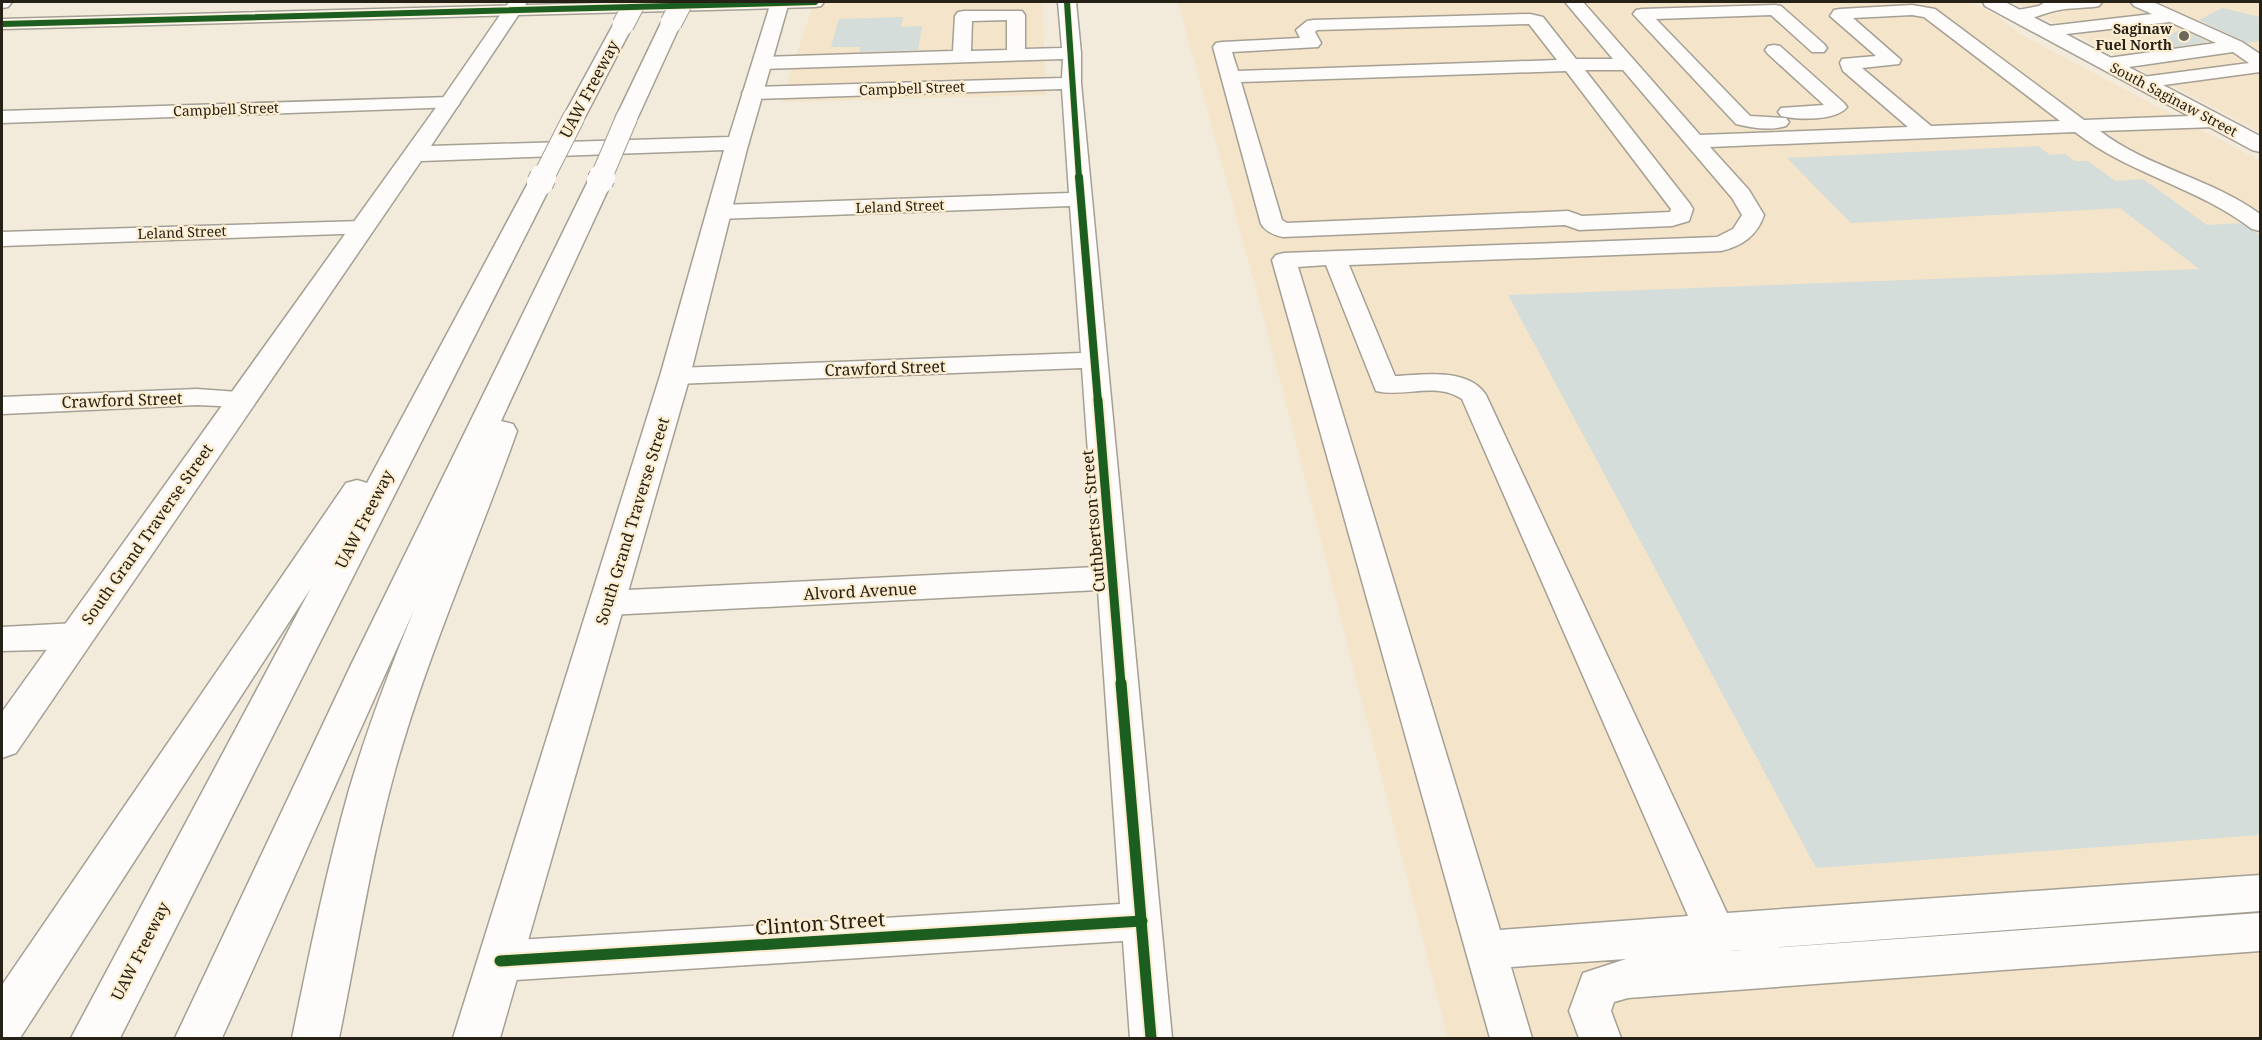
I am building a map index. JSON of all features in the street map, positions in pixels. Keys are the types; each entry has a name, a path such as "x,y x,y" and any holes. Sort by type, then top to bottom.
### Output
{"main road":[{"name":"UAW Freeway","path":"95,1038 493,270 635,2"},
{"path":"198,1038 369,667 600,180 681,2"},
{"name":"South Grand Traverse Street","path":"476,1038 675,376 738,143 780,2"},
{"name":"South Saginaw Street","path":"1992,2 2260,145"},
{"name":"South Grand Traverse Street","path":"2,742 412,154 450,103 515,6"},
{"path":"412,154 738,143"},
{"path":"2,1025 340,519 493,270"},
{"path":"316,1038 354,846 380,753 412,661 491,461 551,283"}],"street":[{"path":"2,24 436,7 815,2"},
{"name":"Cuthbertson Street","path":"1067,2 1072,53 1071,83 1150,1038"},
{"path":"1511,1038 1284,260 1721,244 1741,236 1750,225 1753,215 1741,195 1574,2"},
{"path":"2018,15 2044,10 2050,5 2093,2"},
{"path":"2140,2 2236,46 2260,62"},
{"path":"1797,121 1756,123 1743,120 1642,14 1767,10 1780,13 1818,48 1774,50 1837,107 1831,111 1788,112 1797,121 1813,137"},
{"path":"1927,133 1850,67 1849,63 1892,60 1839,16 1840,14 1912,10 1929,14 2125,157 2226,200 2260,224"},
{"path":"962,56 964,16 1016,15 1016,55"},
{"path":"2049,31 2173,17"},
{"path":"1530,19 1537,21 1682,209 1681,216 1672,219 1579,223 1568,218 1283,230 1276,228 1272,224 1230,77 1222,47 1312,42 1305,30 1307,27 1530,19"},
{"path":"2085,27 2199,76"},
{"path":"2108,63 2236,46"},
{"path":"2198,51 2236,71"},
{"path":"757,78 962,56 1072,53"},
{"path":"1230,77 1628,63"},
{"path":"2142,82 2260,67"},
{"name":"Campbell Street","path":"757,78 1071,83"},
{"name":"Campbell Street","path":"2,117 450,103"},
{"path":"1695,141 2083,128 2215,121"},
{"name":"Leland Street","path":"719,213 1081,199"},
{"name":"Leland Street","path":"2,239 362,228"},
{"path":"1335,258 1385,385 1451,384 1465,388 1473,395 1716,933"},
{"name":"Crawford Street","path":"675,376 1094,360"},
{"name":"Crawford Street","path":"2,405 197,397 242,399"},
{"name":"Alvord Avenue","path":"608,603 1113,578"},
{"path":"2,639 76,636"},
{"path":"1485,950 2260,893"},
{"name":"Clinton Street","path":"500,961 1142,921"},
{"path":"1600,1038 1590,1011 1598,987 1628,978 2260,932"}],"shaded area":[{"path":"814,2 1042,2 1046,95 781,102"},
{"path":"1178,2 1970,2 1996,15 2018,33 2260,161 2260,1038 1448,1038 1268,334"},
{"path":"2014,2 2260,2 2260,132"}],"building":[{"path":"2222,8 2260,17 2260,41 2247,43 2199,20"},
{"path":"903,17 901,27 922,26 918,50 859,52 860,47 831,47 839,19"},
{"path":"2181,29 2208,42 2138,52"},
{"path":"2038,146 2050,155 2065,154 2075,161 2088,161 2115,181 2143,179 2207,225 2240,223 2260,235 2260,835 1816,868 1508,295 2199,269 2120,208 1851,223 1787,158"}],"cycle path":[{"path":"2,24 815,2"},
{"path":"1067,2 1072,53 1071,83 1151,1038"},
{"path":"500,961 1142,921"}],"place":[{"name":"Saginaw Fuel North","path":"2184,36"}]}
